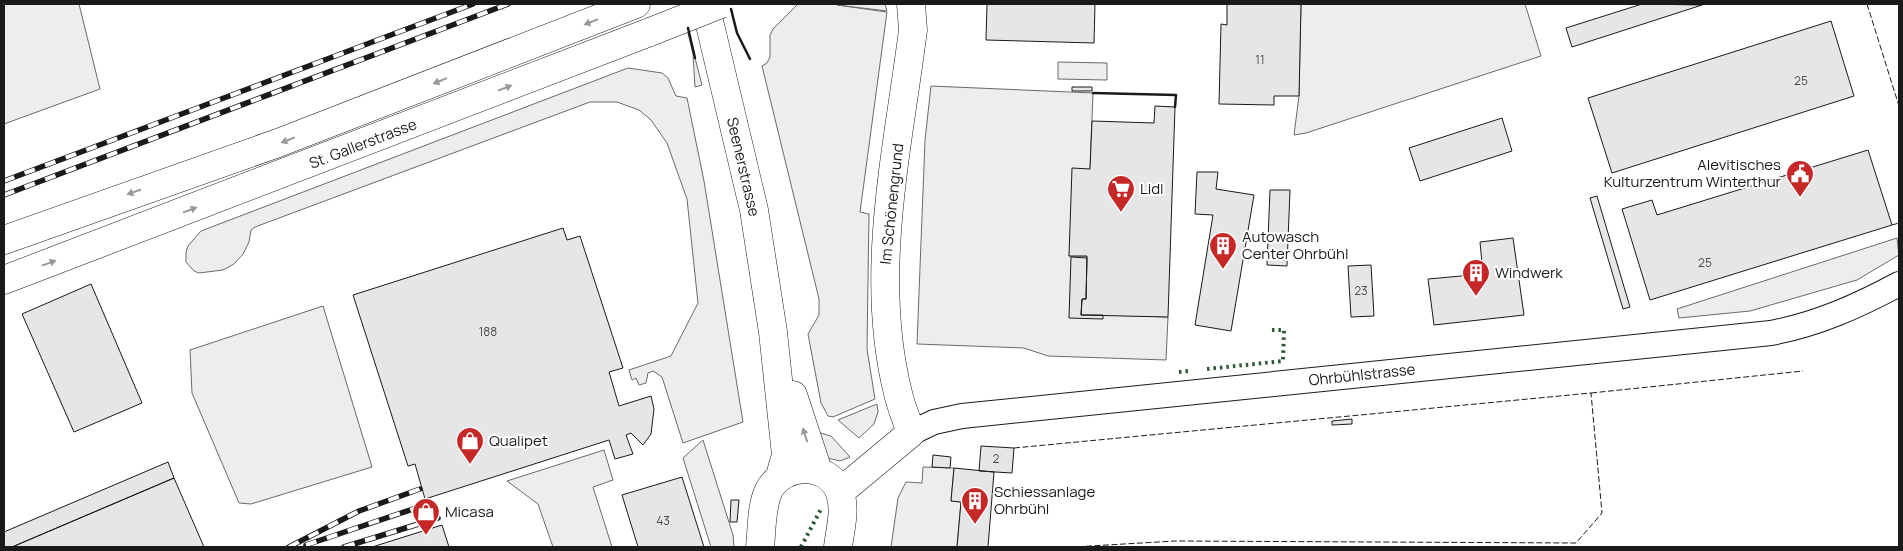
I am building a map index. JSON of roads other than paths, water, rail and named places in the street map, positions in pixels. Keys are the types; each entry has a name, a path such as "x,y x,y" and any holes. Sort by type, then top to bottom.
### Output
{"main road":[{"name":"St. Gallerstrasse","path":"4,240 278,143 636,4"},
{"name":"Seenerstrasse","path":"705,4 754,210 773,332 786,455 780,476 768,492 760,547"},
{"name":"St. Gallerstrasse","path":"4,280 720,4"},
{"name":"Im Schönengrund","path":"911,4 913,30 888,209 885,273 888,334 892,360 898,393 911,433"},
{"name":"Seenerstrasse","path":"773,332 818,471"},
{"name":"Ohrbühlstrasse","path":"840,492 911,433"},
{"path":"780,476 799,469 818,471 834,483 840,492 842,512 838,547"}],"street":[{"name":"Ohrbühlstrasse","path":"911,433 934,422 962,416 1771,333 1827,319 1899,284"}],"railway":[{"path":"4,181 473,4"},
{"path":"4,195 508,4"},
{"path":"289,547 359,511 420,489"},
{"path":"306,545 425,505"},
{"path":"344,547 438,518"}],"place":[{"name":"Alevitisches Kulturzentrum Winterthur","path":"1800,198"},
{"name":"Lidl","path":"1121,213"},
{"name":"Autowasch Center Ohrbühl","path":"1223,270"},
{"name":"Windwerk","path":"1476,297"},
{"name":"Qualipet","path":"470,465"},
{"name":"Schiessanlage Ohrbühl","path":"975,525"},
{"name":"Micasa","path":"426,536"}]}
